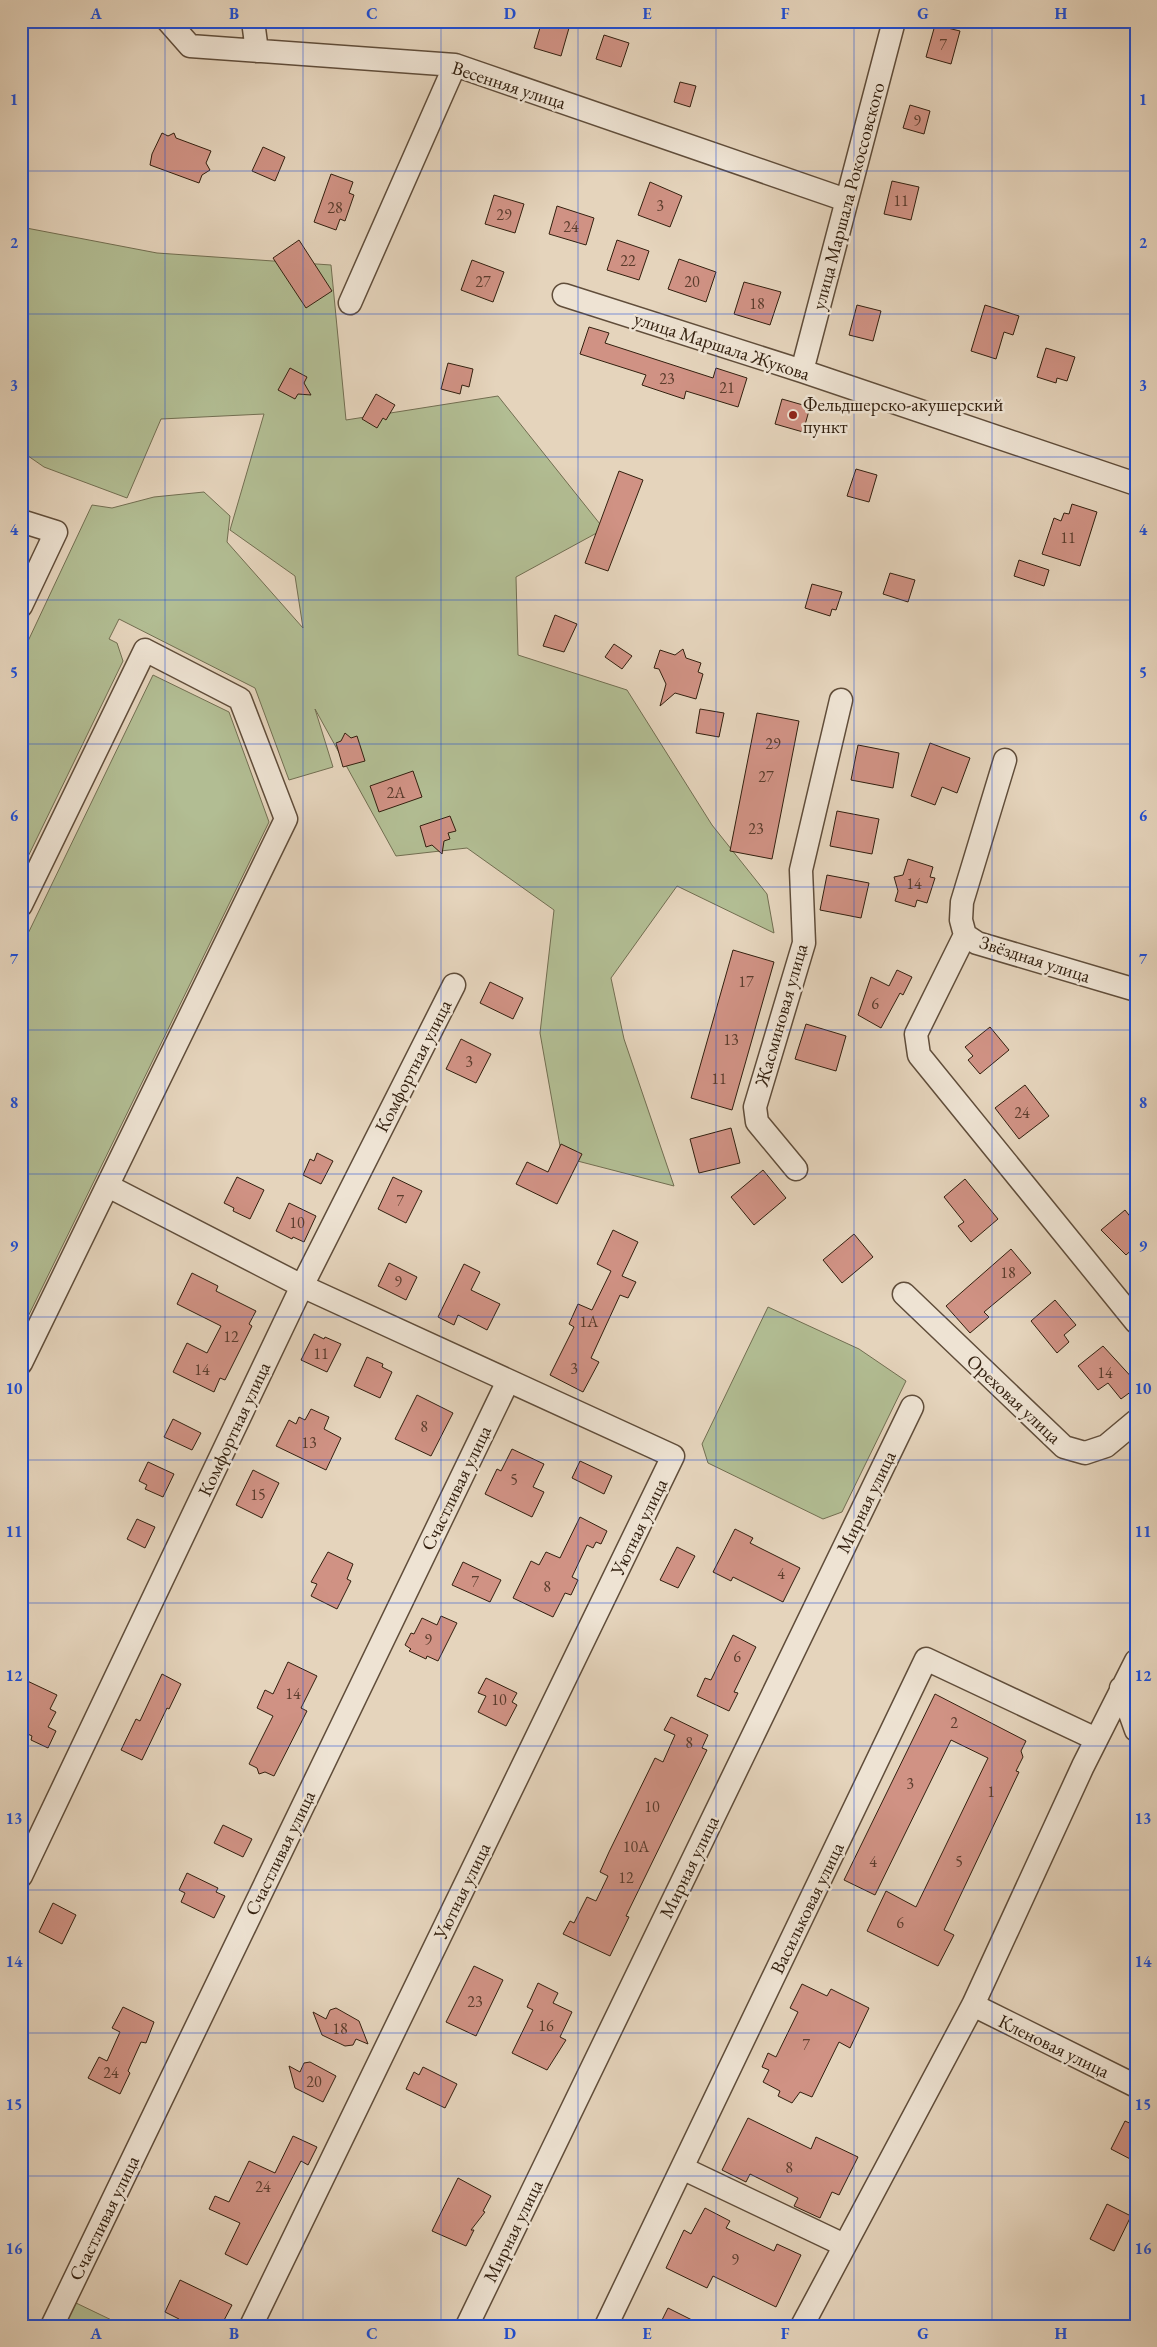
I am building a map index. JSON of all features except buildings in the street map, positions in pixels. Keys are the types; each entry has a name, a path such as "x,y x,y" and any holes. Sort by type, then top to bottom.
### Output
{"street":[{"name":"Весенняя улица","path":"168,21 190,46 455,65 846,200"},
{"path":"253,21 257,51"},
{"name":"улица Маршала Рокоссовского","path":"802,371 894,21"},
{"path":"350,304 455,65"},
{"name":"улица Маршала Жукова","path":"564,295 802,371 1136,484"},
{"path":"21,521 56,532 21,606"},
{"path":"21,905 145,650 240,699 286,819 21,1363"},
{"name":"Жасминовая улица","path":"796,1169 757,1122 755,1107 804,943 801,870 841,700"},
{"name":"Звёздная улица","path":"1005,760 962,902 961,920 965,935 977,943 1136,990"},
{"path":"965,935 916,1034 919,1055 1136,1322"},
{"name":"Комфортная улица","path":"21,1876 302,1286 454,985"},
{"path":"108,1186 302,1286 508,1380"},
{"name":"Ореховая улица","path":"904,1294 1064,1447 1085,1453 1106,1446 1136,1421"},
{"name":"Уютная улица","path":"251,2326 673,1456 508,1380"},
{"name":"Счастливая улица","path":"52,2326 508,1380"},
{"name":"Мирная улица","path":"467,2326 912,1407"},
{"name":"Васильковая улица","path":"606,2326 926,1659 1096,1740"},
{"path":"802,2326 973,2005 1096,1740 1136,1661"},
{"path":"1121,1688 1136,1730"},
{"name":"Кленовая улица","path":"973,2005 1136,2086"},
{"path":"682,2168 844,2245"}],"green space":[{"path":"21,227 157,253 331,265 346,420 498,396 604,529 516,577 518,655 627,690 712,825 767,894 774,933 677,886 611,978 624,1039 674,1186 562,1157 540,1033 554,910 467,848 396,856 315,709 333,767 289,780 255,688 119,619 109,639 117,643 123,661 21,871 21,656 92,505 112,508 154,497 204,492 230,516 227,542 303,628 295,576 230,530 264,414 161,419 127,498 44,467 21,451"},
{"path":"153,675 229,712 269,822 21,1331 21,948"},
{"path":"768,1307 859,1349 906,1381 842,1512 823,1519 708,1463 702,1444"},
{"path":"74,2302 124,2326 62,2326"}],"place":[{"name":"Фельдшерско-акушерский пункт","path":"793,415"}]}
